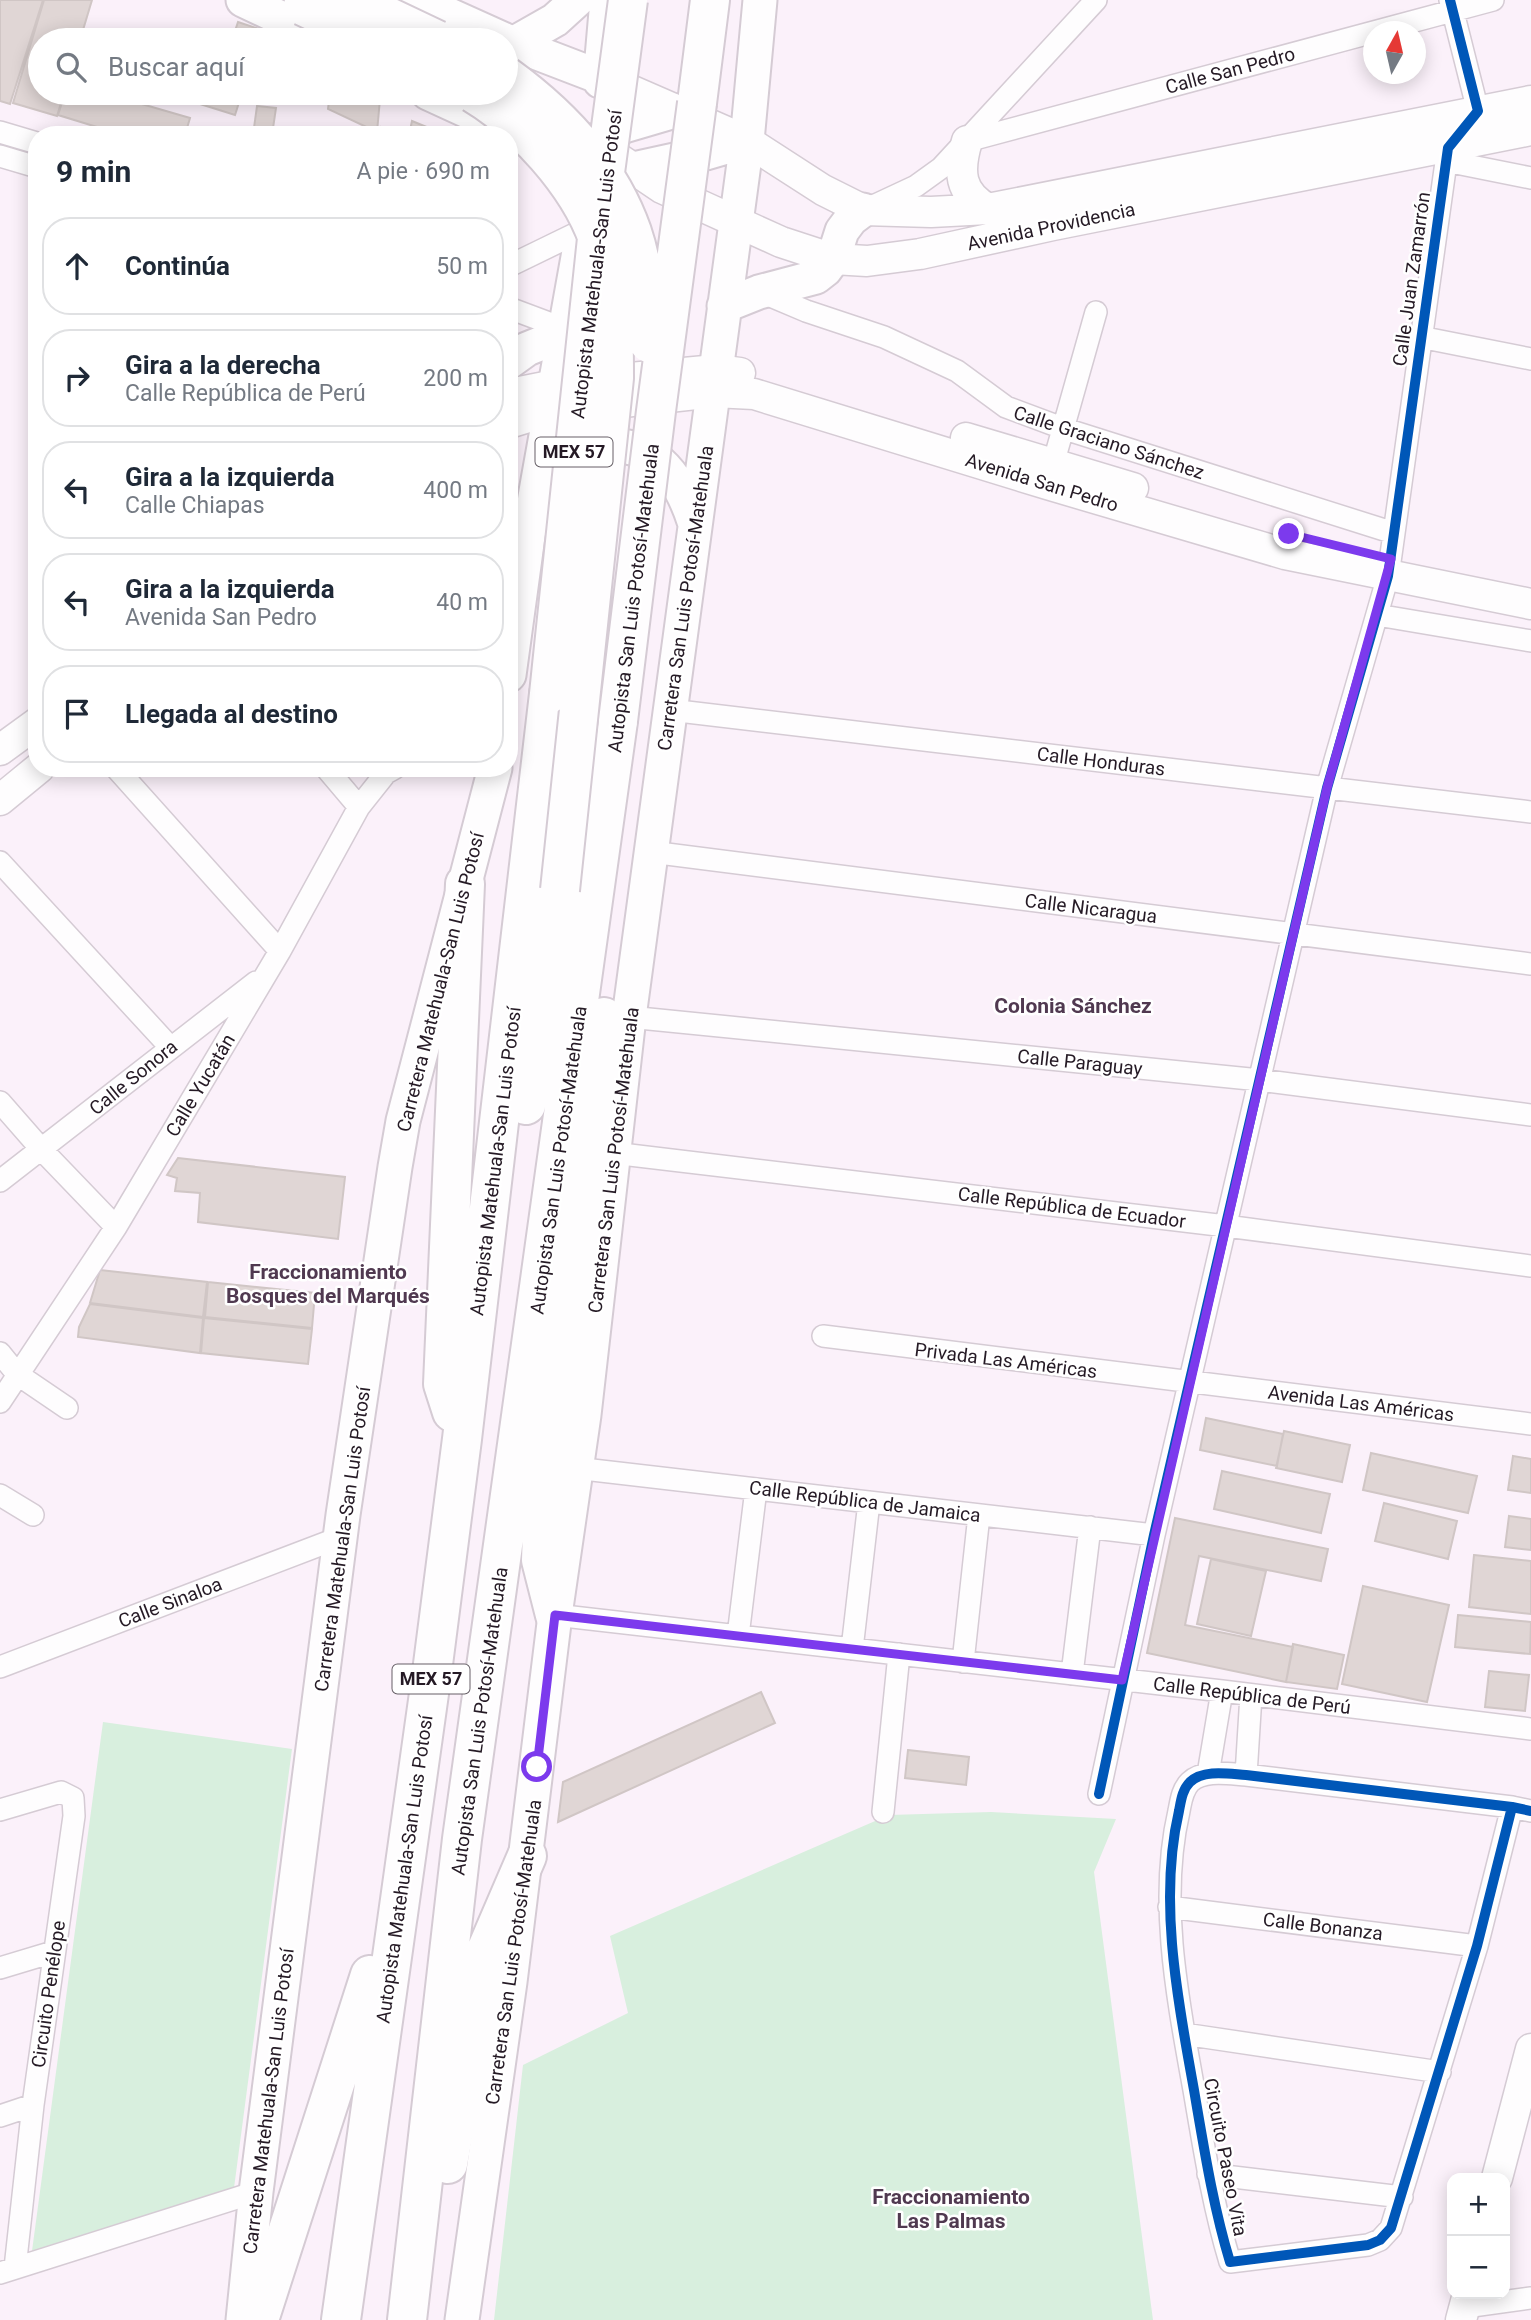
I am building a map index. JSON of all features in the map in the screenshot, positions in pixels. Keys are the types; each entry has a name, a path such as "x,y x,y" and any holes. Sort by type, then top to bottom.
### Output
{"highway":[{"path":"290,0 349,28"},
{"path":"354,0 412,28"},
{"path":"589,221 615,0"},
{"name":"Autopista Matehuala-San Luis Potosí","path":"523,1038 528,888 589,221 628,0"},
{"path":"686,107 697,0"},
{"name":"Autopista San Luis Potosí-Matehuala","path":"407,2320 464,1825 602,1033 607,990 618,721 656,411 686,107 710,0"},
{"path":"518,71 530,93 563,124 594,160 617,198 633,233 641,270 656,411"},
{"path":"490,105 518,126"},
{"path":"463,1425 488,1347 523,1038 561,877 614,378 614,337 609,283 598,239 578,200 541,151 518,126"},
{"path":"463,1425 443,1384 465,884"},
{"path":"555,1615 541,1560 544,1478 602,1033"},
{"name":"Autopista Matehuala-San Luis Potosí","path":"341,2320 432,1672 463,1425"},
{"path":"417,2320 424,2301 486,1951 527,1856"},
{"path":"260,2320 402,1877"}],"main road":[{"path":"243,0 302,28"},
{"path":"355,28 363,19 368,0"},
{"path":"416,0 467,28"},
{"path":"518,43 555,20 577,0"},
{"path":"518,609 528,536 522,498 553,398 589,221 607,0"},
{"name":"Carretera San Luis Potosí-Matehuala","path":"461,2320 527,1856 555,1615 584,1415 613,1153 602,1033 651,852 747,141 760,0"},
{"path":"518,53 600,77"},
{"path":"455,105 502,126"},
{"path":"518,133 594,141 624,126 686,107"},
{"path":"522,135 589,221"},
{"path":"633,169 747,141"},
{"path":"724,306 759,292 816,276 825,270 834,259 842,231 851,219 863,210"},
{"path":"518,356 565,332"},
{"path":"522,498 573,454 599,446 626,446 651,456 672,473 686,497 694,524"},
{"name":"Carretera Matehuala-San Luis Potosí","path":"243,2320 256,2192 341,1537 401,1132 493,777"}],"street":[{"path":"863,210 916,186 941,168 1096,0"},
{"name":"Calle San Pedro","path":"967,141 1451,5 1493,0"},
{"path":"1451,5 1478,111 1447,154 1531,178"},
{"name":"Avenida Providencia","path":"600,77 686,107 747,141 824,190 863,210 931,212 988,209 1531,101"},
{"name":"Avenida Providencia","path":"594,141 662,188 736,223 808,252 834,259 867,261 920,254 1068,222 1447,154 1531,131"},
{"path":"967,141 961,159 962,178 966,190 975,202 988,209"},
{"path":"3,144 28,143"},
{"path":"3,144 28,161"},
{"name":"Calle Juan Zamarrón","path":"1099,1794 1154,1535 1327,788 1377,615 1391,556 1447,154"},
{"path":"1061,194 1068,222"},
{"path":"518,261 589,221"},
{"name":"Calle Graciano Sánchez","path":"759,292 884,337 957,371 1006,407 1391,556"},
{"path":"518,312 565,332"},
{"path":"1050,474 1097,312"},
{"path":"1420,337 1531,359"},
{"name":"Avenida San Pedro","path":"553,398 715,381 1050,474 1289,534 1531,584"},
{"path":"518,395 553,398"},
{"path":"518,418 553,398"},
{"name":"Avenida San Pedro","path":"1391,556 1531,604"},
{"path":"1377,615 1531,641"},
{"name":"Calle Honduras","path":"670,710 1531,812"},
{"path":"0,750 28,730"},
{"path":"0,800 28,777"},
{"path":"124,777 280,951"},
{"path":"334,777 359,807"},
{"name":"Calle Yucatán","path":"0,1402 116,1227 280,951 359,807 383,777"},
{"name":"Calle Nicaragua","path":"651,852 1531,964"},
{"path":"0,862 170,1047"},
{"name":"Calle Sonora","path":"0,1181 266,974"},
{"name":"Calle Paraguay","path":"602,1033 1260,1080 1531,1115"},
{"path":"0,1102 116,1227"},
{"name":"Calle República de Ecuador","path":"613,1153 1226,1226 1531,1266"},
{"name":"Privada Las Américas","path":"823,1336 1190,1382"},
{"path":"0,1353 17,1374 67,1408"},
{"name":"Avenida Las Américas","path":"1190,1382 1531,1424"},
{"name":"Calle República de Jamaica","path":"575,1468 1154,1535"},
{"path":"738,1636 757,1489"},
{"path":"0,1495 33,1515"},
{"path":"852,1649 869,1502"},
{"path":"963,1662 979,1515"},
{"path":"1072,1674 1090,1527"},
{"name":"Calle Sinaloa","path":"0,1667 341,1537"},
{"name":"Calle República de Perú","path":"555,1615 1531,1729"},
{"path":"883,1812 899,1654"},
{"path":"1208,1774 1222,1691"},
{"path":"1246,1775 1251,1695"},
{"name":"Circuito Paseo Vita","path":"1208,1774 1246,1775 1522,1809 1477,1946 1402,2197 1391,2228 1380,2240 1368,2245 1230,2262 1218,2222 1184,2034 1169,1907 1170,1868 1184,1790 1191,1782 1208,1774"},
{"name":"Circuito Penélope","path":"0,1810 61,1792 74,1798 74,1816 8,2271"},
{"name":"Calle Bonanza","path":"1169,1907 1477,1946"},
{"path":"0,1968 53,1952"},
{"path":"1184,2034 1440,2072"},
{"path":"1499,2173 1521,2124 1531,2049"},
{"path":"0,2116 33,2105"},
{"path":"1209,2174 1402,2197"},
{"path":"8,2271 256,2192"},
{"path":"1464,2307 1531,2298"}],"green space":[{"path":"103,1722 292,1749 234,2188 32,2251"},
{"path":"991,1812 1116,1819 1094,1872 1153,2320 494,2320 523,2065 628,2013 610,1936 889,1815"}],"building":[{"path":"0,0 43,0 34,28 28,28 28,47 10,104 0,101"},
{"path":"44,0 92,0 84,28 36,28"},
{"path":"238,22 256,28 236,28"},
{"path":"28,53 28,105 60,105 57,116 13,103"},
{"path":"61,105 145,105 190,118 188,126 94,126 58,115"},
{"path":"203,105 238,105 235,115"},
{"path":"328,105 379,105 378,126 364,126 328,109"},
{"path":"257,106 276,108 273,126 254,126"},
{"path":"412,121 424,126 411,126"},
{"path":"178,1158 345,1177 338,1239 198,1222 200,1193 175,1191 177,1178 167,1175"},
{"path":"100,1270 207,1282 203,1317 90,1303"},
{"path":"208,1282 315,1293 312,1328 205,1317"},
{"path":"90,1304 203,1318 200,1353 78,1337 79,1327"},
{"path":"204,1318 312,1329 308,1364 201,1353"},
{"path":"1206,1418 1283,1434 1277,1466 1200,1450"},
{"path":"1284,1431 1350,1445 1342,1482 1276,1468"},
{"path":"1371,1453 1477,1476 1468,1513 1363,1490"},
{"path":"1513,1456 1531,1459 1531,1493 1508,1490"},
{"path":"1222,1471 1330,1494 1321,1533 1214,1509"},
{"path":"1384,1503 1457,1521 1448,1559 1375,1541"},
{"path":"1509,1516 1531,1519 1531,1550 1505,1547"},
{"path":"1175,1518 1328,1549 1321,1581 1199,1556 1185,1625 1293,1647 1286,1682 1147,1653"},
{"path":"1474,1555 1531,1561 1531,1614 1469,1607"},
{"path":"1211,1559 1266,1571 1251,1636 1197,1624"},
{"path":"1363,1586 1449,1605 1427,1702 1342,1684"},
{"path":"1458,1615 1531,1622 1530,1654 1455,1647"},
{"path":"1293,1644 1344,1655 1337,1689 1286,1682"},
{"path":"1489,1671 1529,1675 1525,1711 1485,1707"},
{"path":"761,1692 775,1723 558,1822 563,1782"},
{"path":"908,1750 969,1757 966,1785 905,1778"}],"cycle path":[{"path":"1099,1794 1154,1535 1327,788 1388,576 1448,148 1478,111 1450,0"},
{"path":"1512,1807 1477,1946 1391,2228 1380,2240 1368,2245 1230,2262 1205,2155 1182,2022 1173,1951 1170,1880 1181,1800 1187,1785 1202,1775 1232,1774 1512,1807 1531,1811"}],"district":[{"name":"Colonia Sánchez","path":"1073,1006"},
{"name":"Fraccionamiento Bosques del Marqués","path":"328,1284"},
{"name":"Fraccionamiento Las Palmas","path":"951,2209"}],"route":[{"path":"537,1767 555,1615 1122,1680 1327,788 1391,559 1289,534"}]}
